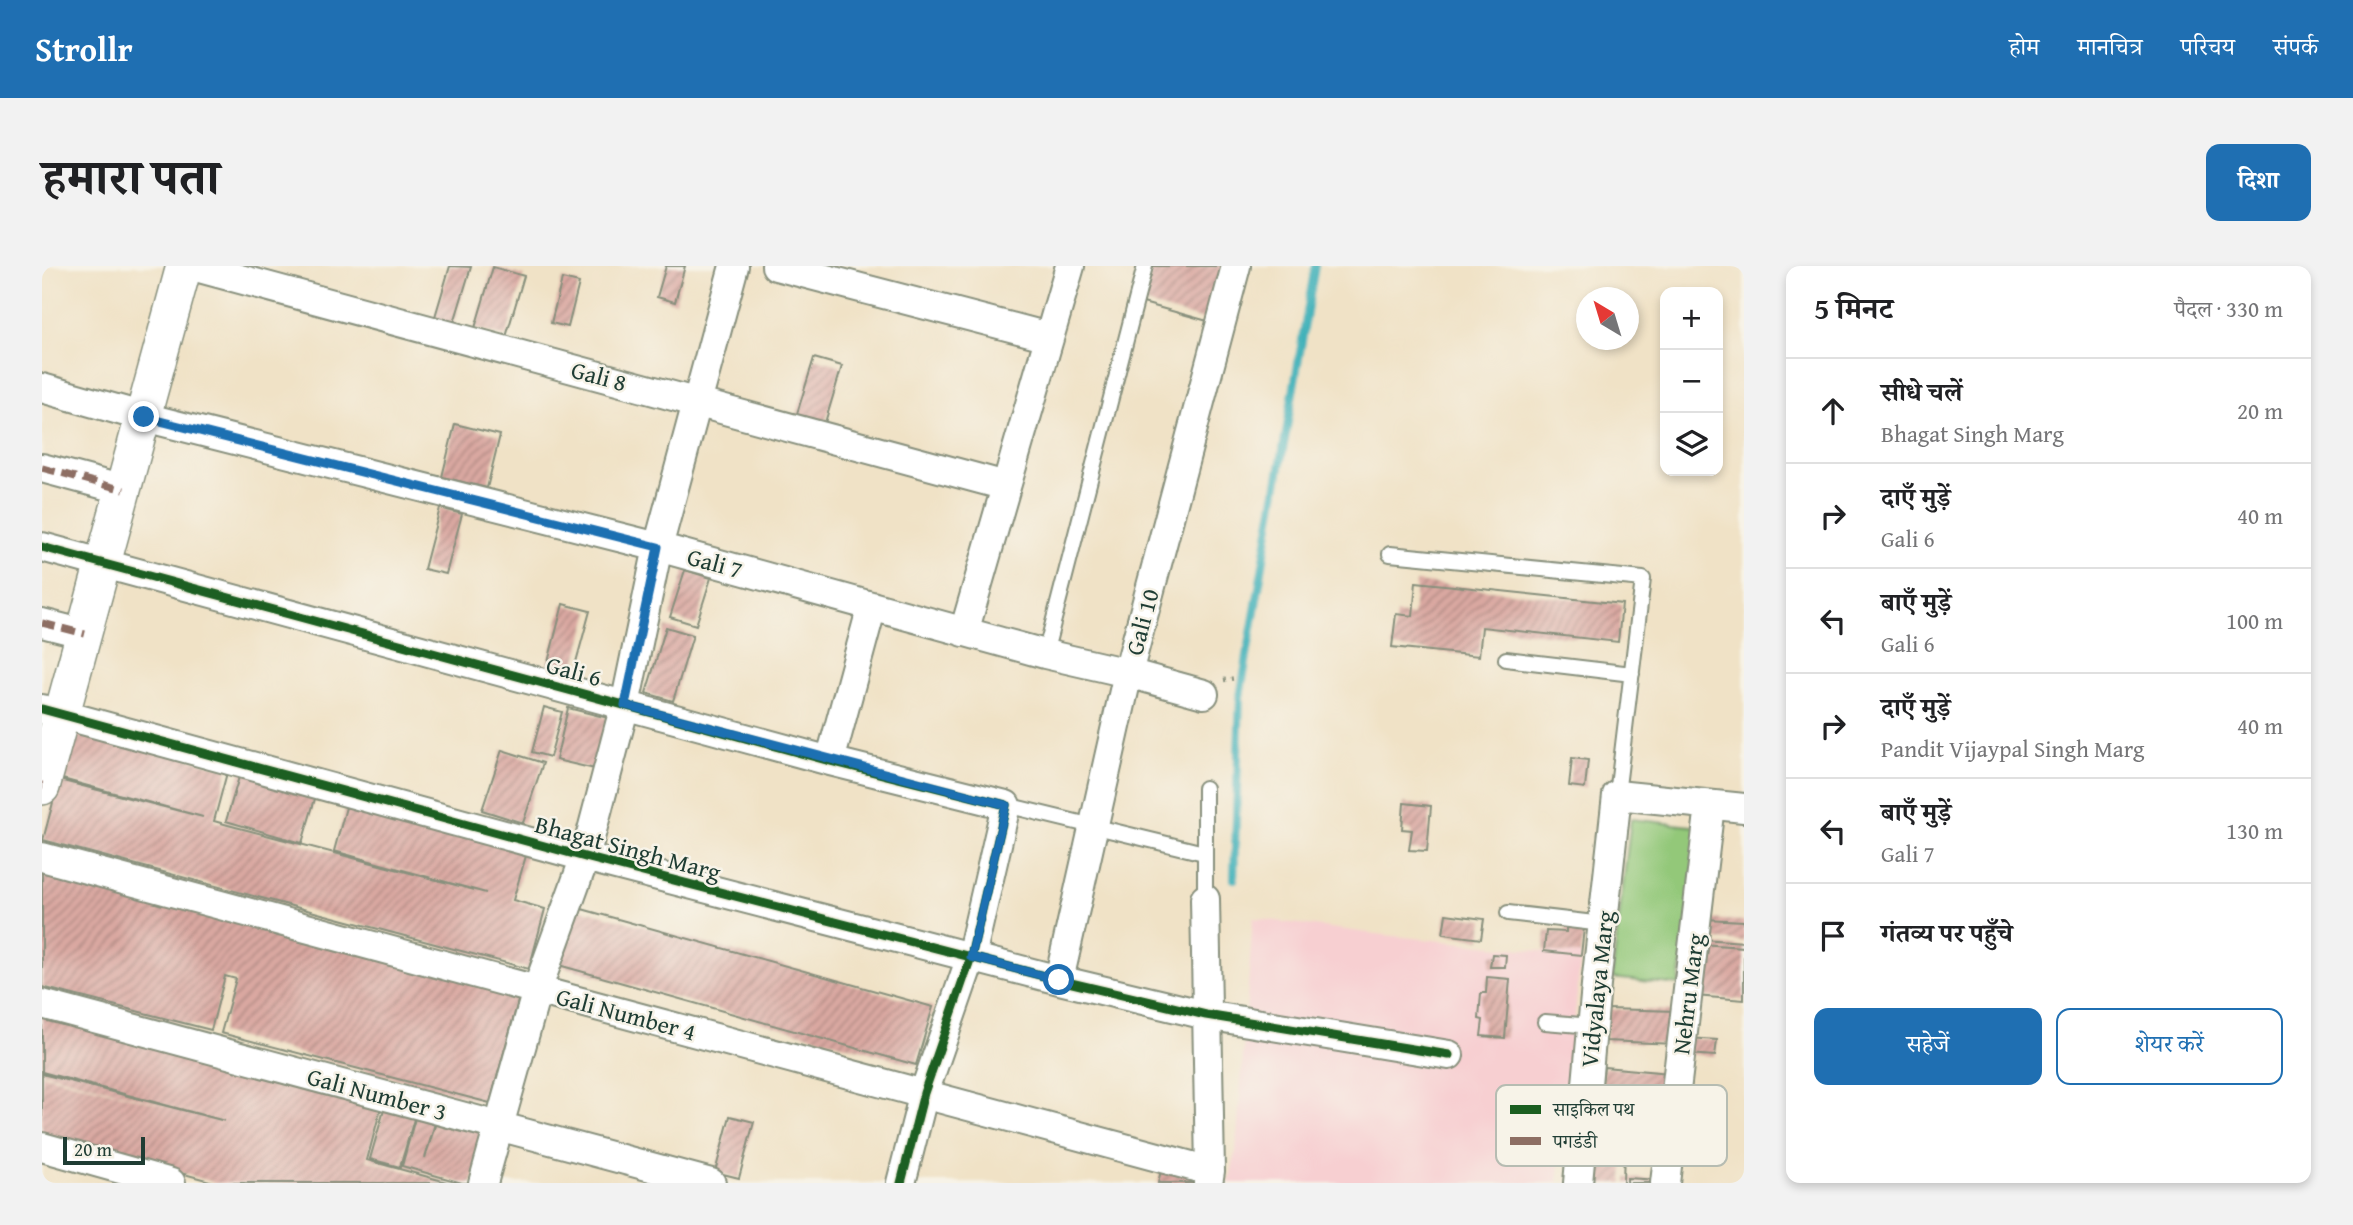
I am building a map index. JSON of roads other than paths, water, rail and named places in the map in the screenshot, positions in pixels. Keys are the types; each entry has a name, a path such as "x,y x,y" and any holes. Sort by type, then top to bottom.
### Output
{"street":[{"path":"42,786 52,712 85,634 184,266"},
{"name":"Gali 8","path":"192,266 1006,486"},
{"path":"484,1183 537,990 585,857 625,705 658,547 734,266"},
{"path":"776,266 1049,337"},
{"path":"964,632 1070,266"},
{"name":"Gali 10","path":"1059,980 1128,673 1236,266"},
{"name":"Gali 7","path":"42,388 144,417 658,547 1045,654 1204,694"},
{"path":"42,468 124,490"},
{"name":"Gali 6","path":"42,547 830,761 1006,805"},
{"path":"830,761 872,606"},
{"path":"42,623 85,634"},
{"name":"Bhagat Singh Marg","path":"52,712 585,857 1059,980 1206,1015 1449,1055"},
{"path":"1617,795 1744,808"},
{"name":"Vidyalaya Marg","path":"1587,1085 1617,795"},
{"name":"Nehru Marg","path":"1677,1085 1710,804"},
{"path":"901,1183 924,1093 971,957 1006,805"},
{"name":"Gali Number 4","path":"42,857 924,1093 1209,1177"},
{"path":"1205,898 1209,1177"},
{"name":"Gali Number 3","path":"42,1004 711,1183"},
{"path":"42,1147 171,1183"}],"lane":[{"path":"1045,654 1145,266"},
{"path":"1391,554 1643,579 1617,795"},
{"path":"1506,659 1632,674"},
{"path":"1205,788 1205,898"},
{"path":"1006,805 1204,853"},
{"path":"1508,913 1603,924"},
{"path":"1545,1022 1592,1026"}],"waterway":[{"path":"1234,879 1240,697 1315,266"}]}
